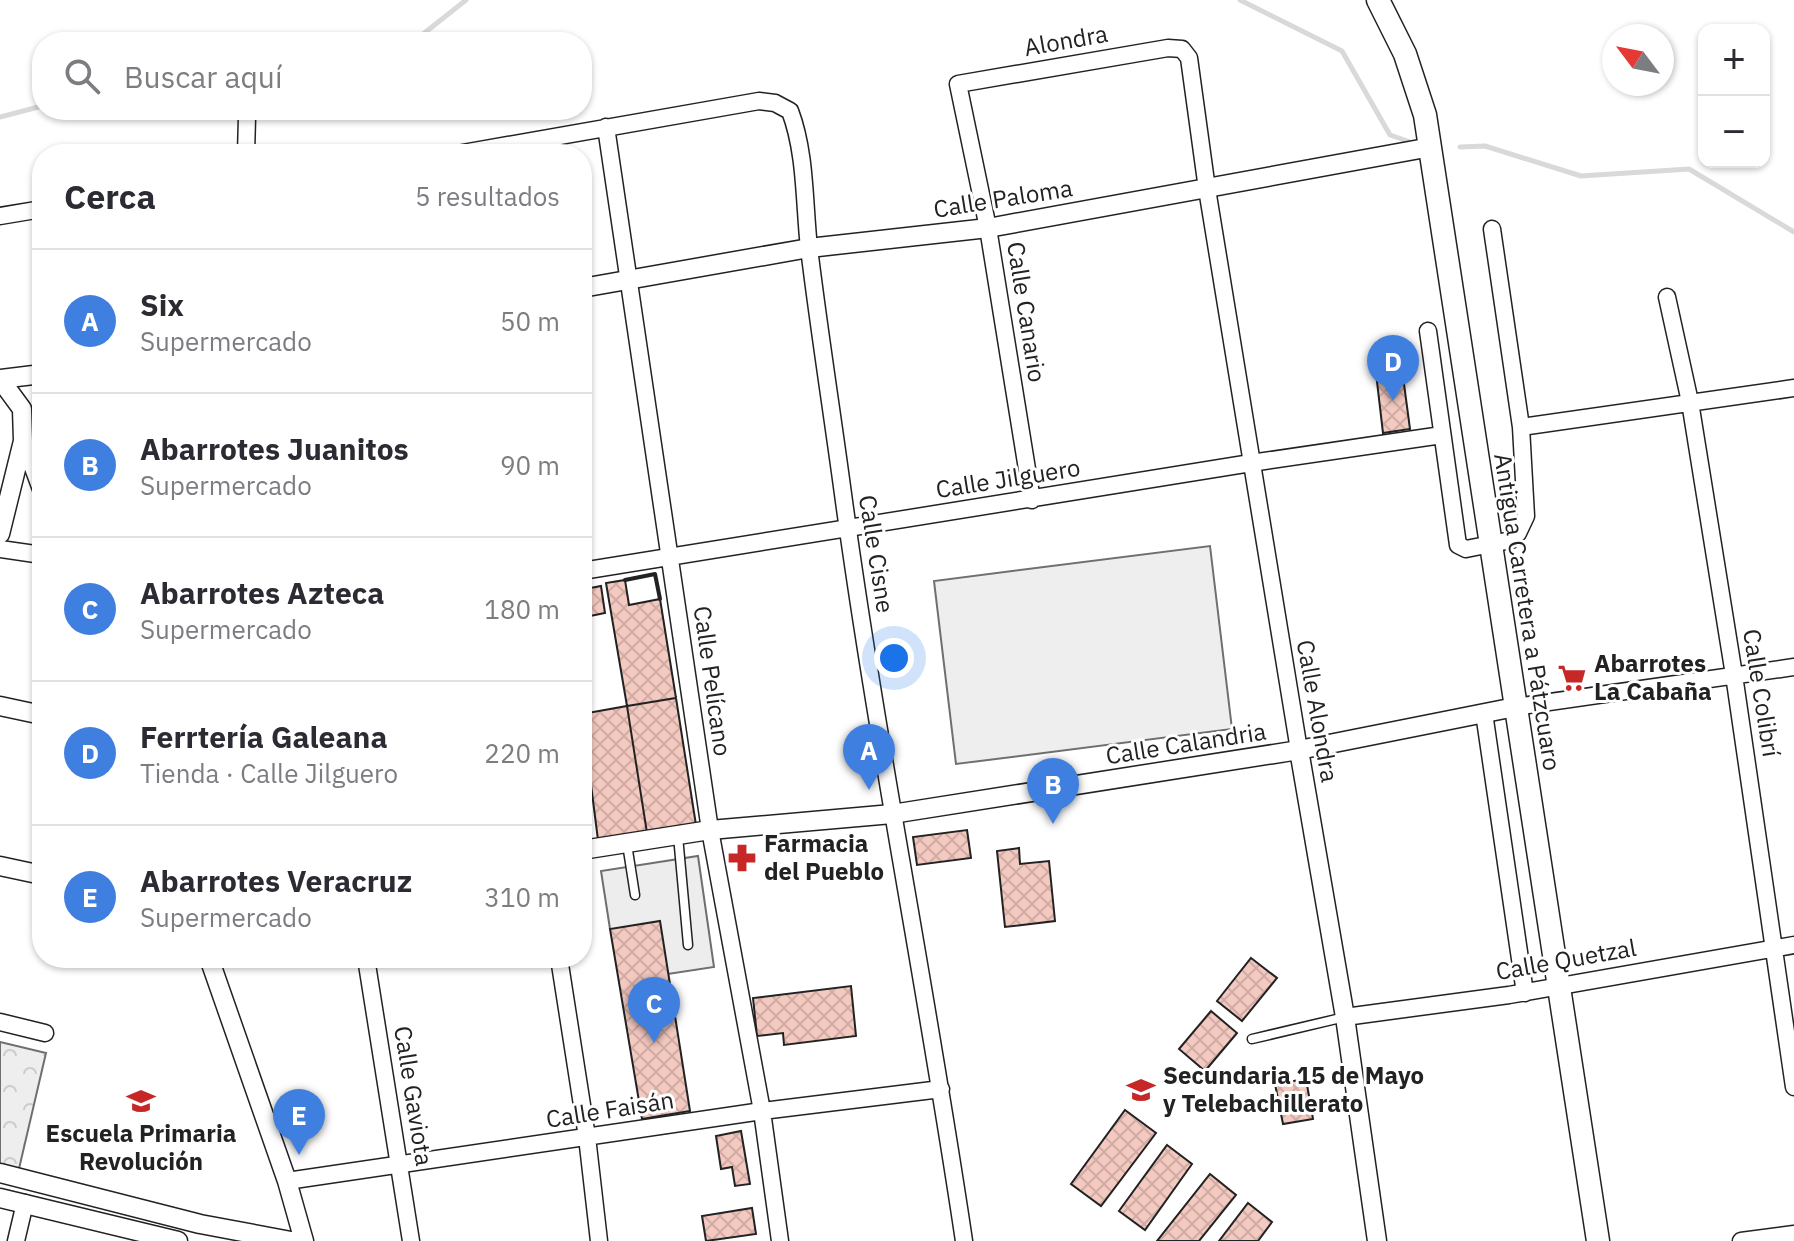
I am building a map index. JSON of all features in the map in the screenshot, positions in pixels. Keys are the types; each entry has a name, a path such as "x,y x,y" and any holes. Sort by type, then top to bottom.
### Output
{"main road":[{"name":"Antigua Carretera a Pátzcuaro","path":"1378,0 1405,54 1425,115 1431,147 1598,1241"}],"street":[{"name":"Alondra","path":"958,84 1168,48 1182,49"},
{"name":"Calle Alondra","path":"1182,49 1189,58 1251,463 1345,1017 1377,1241"},
{"name":"Calle Canario","path":"958,84 988,228 1032,500"},
{"name":"Calle Cisne","path":"606,127 759,101 775,103 790,111 797,130 809,248 848,529 892,814 941,1089 964,1241"},
{"path":"246,144 247,120"},
{"path":"512,144 606,127"},
{"name":"Calle Pelícano","path":"606,127 710,830 762,1111 780,1241"},
{"name":"Calle Paloma","path":"592,287 809,248 988,228 1431,147"},
{"path":"0,216 32,211"},
{"path":"1428,331 1458,545 1466,549 1511,540 1526,516 1521,427 1492,229"},
{"name":"Calle Colibrí","path":"1667,297 1690,402 1734,675 1793,1079"},
{"path":"0,534 23,441 22,409 0,379 32,375"},
{"path":"1521,427 1794,388"},
{"name":"Calle Jilguero","path":"592,570 1442,435"},
{"path":"23,441 32,465"},
{"path":"0,549 32,554"},
{"name":"Calle Calandria","path":"592,848 710,830 892,814 1299,750 1515,707 1794,667"},
{"path":"0,706 32,713"},
{"path":"1484,713 1525,993"},
{"path":"0,866 32,873"},
{"name":"Calle Quetzal","path":"1345,1017 1525,993 1794,945"},
{"path":"212,968 287,1181 304,1241"},
{"name":"Calle Gaviota","path":"368,968 411,1241"},
{"path":"561,968 587,1137 599,1241"},
{"path":"0,1022 45,1033"},
{"name":"Calle Faisán","path":"287,1181 762,1111 941,1089"},
{"path":"0,1173 200,1232 291,1241"},
{"path":"0,1198 178,1241"},
{"path":"16,1241 25,1203"},
{"path":"1741,1241 1794,1234"}],"lane":[{"path":"677,835 688,945"},
{"path":"627,843 635,895"},
{"path":"1252,1039 1345,1017"}],"green space":[{"path":"1210,546 1232,729 956,764 934,581"},
{"path":"0,1042 46,1053 18,1173 0,1168"}],"shaded area":[{"path":"698,856 714,967 668,974 610,929 601,871"}],"building":[{"path":"1402,369 1410,429 1383,433 1376,373"},
{"path":"625,580 629,605 660,599 676,698 627,706 606,583"},
{"path":"601,586 605,613 592,616 592,588"},
{"path":"676,698 696,825 647,833 627,706"},
{"path":"627,706 647,833 598,840 592,793 592,712"},
{"path":"967,830 971,858 917,865 913,837"},
{"path":"1019,848 1020,864 1049,861 1055,921 1005,927 997,851"},
{"path":"660,921 690,1111 642,1119 610,929"},
{"path":"1251,958 1277,978 1242,1021 1217,1001"},
{"path":"851,986 856,1036 784,1045 783,1033 757,1036 753,998"},
{"path":"1211,1011 1237,1033 1205,1071 1179,1049"},
{"path":"1306,1079 1313,1119 1283,1124 1275,1084"},
{"path":"1125,1110 1156,1133 1101,1206 1071,1184"},
{"path":"741,1131 750,1184 735,1186 732,1167 721,1169 716,1136"},
{"path":"1167,1145 1192,1164 1145,1230 1119,1211"},
{"path":"1210,1174 1236,1195 1199,1241 1157,1241"},
{"path":"1248,1203 1272,1222 1258,1241 1219,1241"},
{"path":"752,1208 756,1234 706,1241 702,1216"}],"waterway":[{"path":"426,32 466,0"},
{"path":"1240,0 1342,51 1390,135 1413,143"},
{"path":"0,117 32,109"},
{"path":"1460,147 1485,146 1581,176 1689,169 1794,232"}],"wall":[{"path":"625,580 655,574 660,599"}],"place":[{"name":"Ferrtería Galeana","path":"1393,401"},
{"name":"Abarrotes La Cabaña","path":"1572,678"},
{"name":"Six","path":"869,790"},
{"name":"Abarrotes Juanitos","path":"1053,824"},
{"name":"Farmacia del Pueblo","path":"742,858"},
{"name":"Abarrotes Azteca","path":"654,1043"},
{"name":"Secundaria 15 de Mayo y Telebachillerato","path":"1141,1090"},
{"name":"Escuela Primaria Revolución","path":"141,1101"},
{"name":"Abarrotes Veracruz","path":"299,1155"}]}
